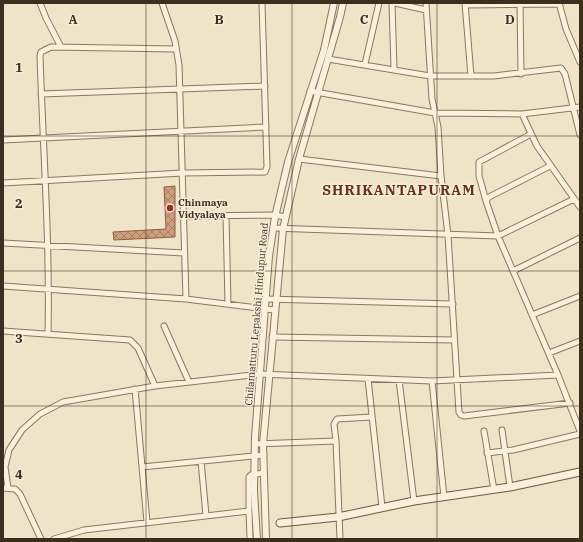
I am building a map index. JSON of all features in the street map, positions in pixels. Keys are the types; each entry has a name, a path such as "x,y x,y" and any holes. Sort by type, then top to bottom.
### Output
{"main road":[{"path":"280,523 338,517 414,501 494,490 580,472"}],"street":[{"path":"40,3 61,47"},
{"path":"162,3 176,49 183,173 186,300"},
{"path":"3,183 45,182 183,173 265,172 267,167 262,3"},
{"name":"Chilamatturu Lepakshi Hindupur Road","path":"257,539 254,444 273,228 288,162 324,50 334,3"},
{"name":"Chilamatturu Lepakshi Hindupur Road","path":"266,539 263,444 274,310 283,229 299,159 319,94 343,3"},
{"path":"365,64 379,3"},
{"path":"394,69 393,3 426,10"},
{"path":"426,3 430,76 434,113 438,127 441,176 448,235 459,412 461,415 570,403"},
{"path":"471,76 465,4 559,3 566,29 580,62"},
{"path":"520,4 521,74"},
{"path":"48,334 49,289 42,138 41,52 44,48 51,47 176,49"},
{"path":"328,59 430,76 521,74 562,68 565,74 580,135"},
{"path":"41,94 265,86"},
{"path":"310,91 319,94 434,113 522,114 580,107"},
{"path":"522,114 531,134 550,166 580,207"},
{"path":"3,140 266,127"},
{"path":"487,453 546,443 580,432 570,403 498,236 478,173 479,162 531,134"},
{"path":"299,159 441,176"},
{"path":"486,201 490,197 550,166"},
{"path":"273,228 498,236 574,200"},
{"path":"184,216 275,215 285,217"},
{"path":"226,216 228,304"},
{"path":"513,271 580,238"},
{"path":"3,243 184,253"},
{"path":"3,286 186,300 274,310"},
{"path":"532,315 580,296"},
{"path":"266,299 453,304"},
{"path":"164,326 189,382"},
{"path":"3,331 130,340 138,348 156,386"},
{"path":"272,337 454,340"},
{"path":"549,353 580,341"},
{"path":"41,539 20,494 15,489 6,488 5,467 9,450 22,430 40,414 63,402 156,386 260,374 432,381 558,376"},
{"path":"368,379 382,507"},
{"path":"399,380 414,501"},
{"path":"432,381 444,497"},
{"path":"135,389 147,522"},
{"path":"340,539 334,424 337,419 372,417"},
{"path":"502,430 510,487"},
{"path":"484,431 494,490"},
{"path":"254,444 336,441"},
{"path":"142,467 264,455"},
{"path":"200,461 206,515"},
{"path":"250,539 250,477 254,474 263,473"},
{"path":"54,539 84,530 249,511"}],"building":[{"name":"Chinmaya Vidyalaya","path":"175,186 175,237 114,240 113,232 166,229 164,187"}],"place":[{"name":"Chinmaya Vidyalaya","path":"170,208"}],"district":[{"name":"SHRIKANTAPURAM","path":"399,190"}]}
